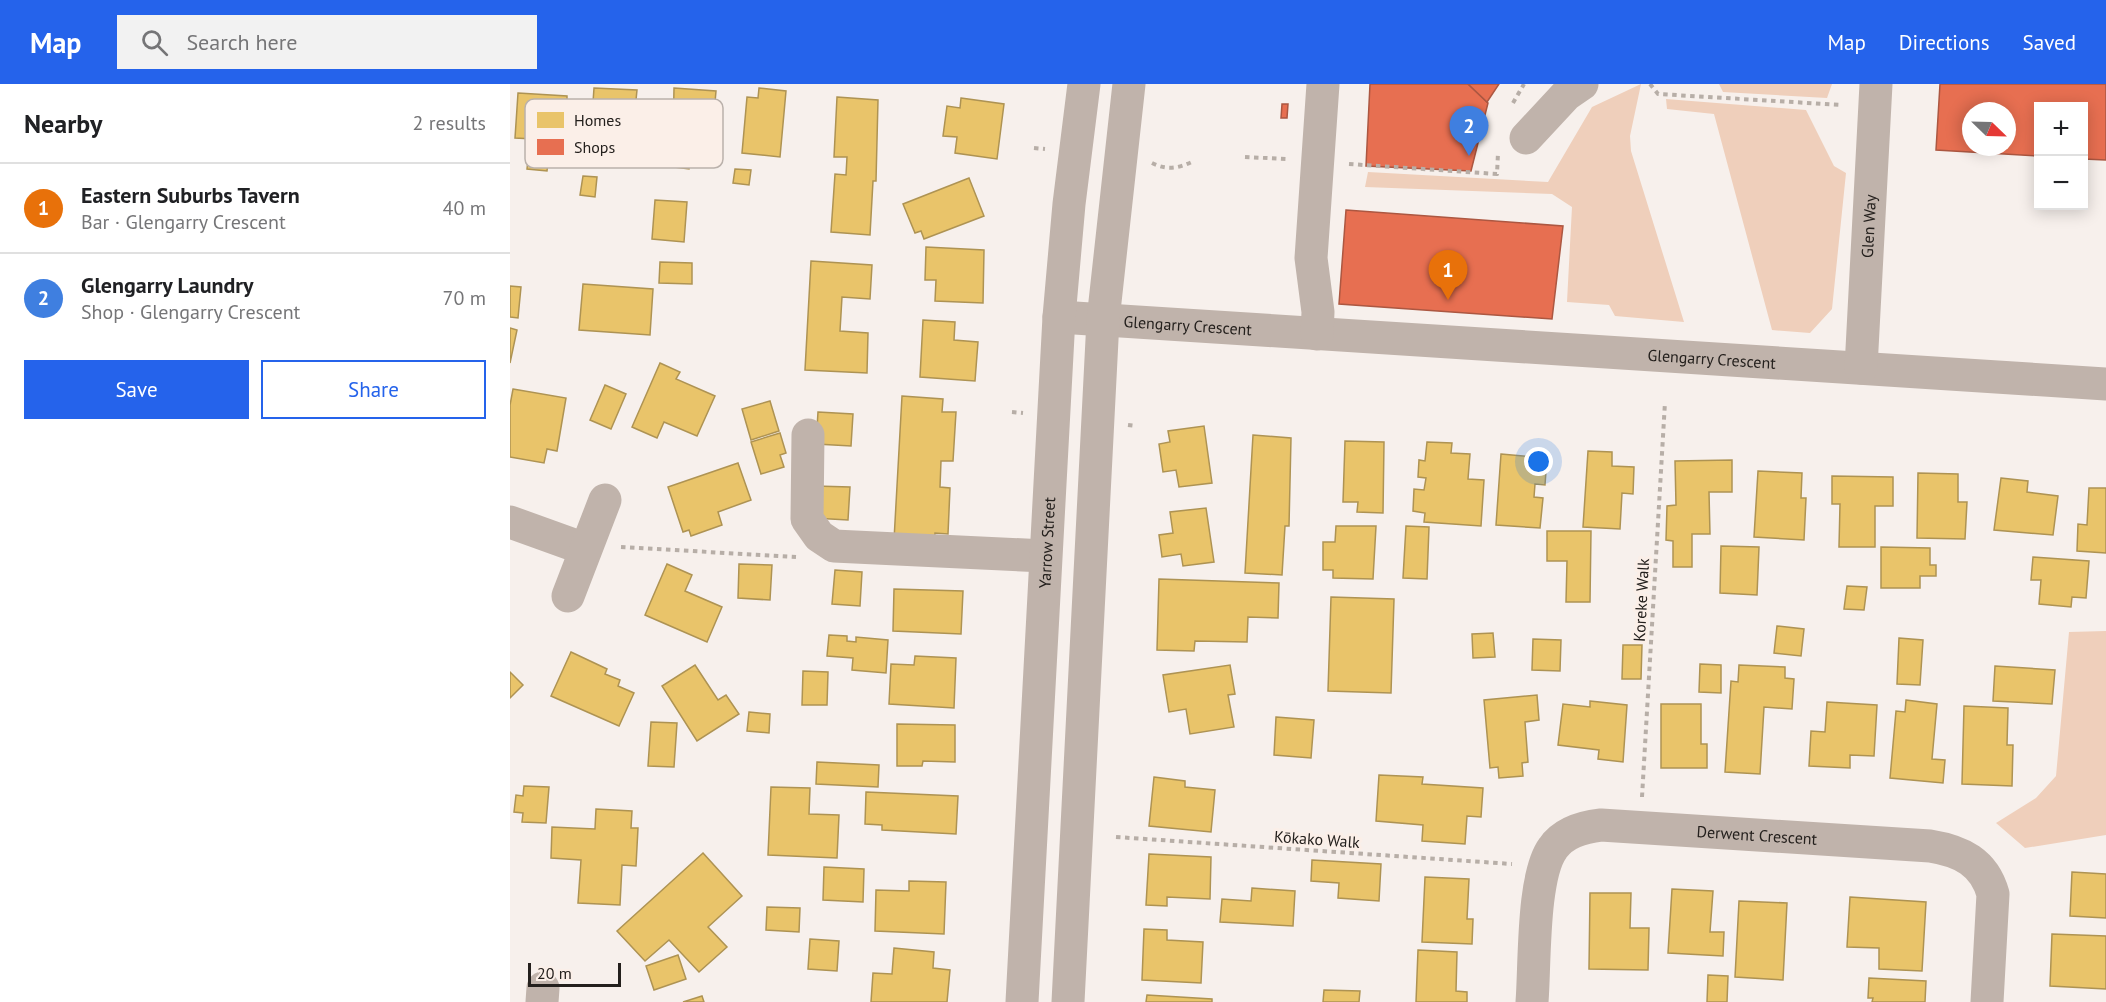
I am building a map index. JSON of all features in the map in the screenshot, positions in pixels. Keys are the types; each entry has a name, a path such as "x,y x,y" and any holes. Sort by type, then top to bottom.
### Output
{"street":[{"name":"Yarrow Street","path":"1022,1002 1059,317 1068,204 1084,84"},
{"path":"1068,1002 1103,320 1129,84"},
{"path":"1317,334 1318,312 1311,258 1323,84"},
{"path":"1512,143 1566,95 1582,84"},
{"name":"Glen Way","path":"1861,368 1876,84"},
{"name":"Glengarry Crescent","path":"1059,317 2106,384"},
{"path":"808,435 807,519 819,536 834,546 1045,556"},
{"path":"568,596 605,501"},
{"path":"510,522 585,549"},
{"name":"Derwent Crescent","path":"1532,1002 1539,887 1544,866 1553,848 1567,835 1583,828 1601,825 1930,846 1965,855 1979,866 1989,879 1993,894 1987,1002"}],"path":[{"path":"1509,111 1524,84"},
{"path":"1650,84 1658,94 1844,105"},
{"path":"1344,163 1497,174 1512,143"},
{"path":"1245,157 1294,159"},
{"path":"1149,161 1169,169 1194,160"},
{"name":"Koreke Walk","path":"1641,800 1665,402"},
{"name":"Kōkako Walk","path":"1116,837 1516,864"}],"shaded area":[{"path":"1641,84 1630,136 1631,151 1684,322 1615,316 1609,305 1567,302 1572,207 1552,194 1365,187 1368,172 1548,182 1592,107"},
{"path":"1719,84 1832,84 1827,98 1723,92"},
{"path":"1666,99 1806,110 1834,166 1846,173 1832,309 1810,333 1772,330 1714,114 1667,109"},
{"path":"2106,631 2106,835 2025,848 1996,823 2036,798 2056,776 2069,632"}],"building: Homes":[{"path":"594,88 637,90 636,99 593,99"},
{"path":"674,88 716,91 715,99 674,99"},
{"path":"759,88 786,91 780,157 742,153 747,97 758,98"},
{"path":"518,93 567,96 567,99 525,99 525,139 515,138"},
{"path":"837,97 878,100 876,181 873,181 870,235 831,232 835,174 846,175 847,157 834,157"},
{"path":"961,98 1004,104 997,159 955,153 957,137 943,136 947,106 960,108"},
{"path":"527,168 547,168 547,171"},
{"path":"735,169 751,170 749,185 733,183"},
{"path":"583,176 597,177 595,197 580,195"},
{"path":"969,178 984,216 924,239 921,231 915,233 903,204"},
{"path":"655,200 687,202 684,242 652,239"},
{"path":"926,247 984,250 983,303 935,301 936,280 925,280"},
{"path":"811,261 872,265 870,299 842,297 840,331 868,333 867,373 805,370"},
{"path":"660,262 692,263 692,284 659,283"},
{"path":"583,284 653,289 650,335 579,330"},
{"path":"510,286 521,287 518,318 510,317"},
{"path":"923,320 955,322 954,340 978,342 975,381 920,377"},
{"path":"510,328 517,330 510,363"},
{"path":"660,363 680,372 676,379 715,396 697,436 664,422 657,438 632,427"},
{"path":"605,385 626,394 611,429 590,420"},
{"path":"513,389 566,398 557,451 547,449 544,463 510,457 510,405"},
{"path":"902,396 943,399 942,412 956,412 953,461 941,461 940,487 950,488 948,534 935,533 934,542 894,540"},
{"path":"770,401 779,431 751,440 742,409"},
{"path":"818,412 853,414 851,446 816,444"},
{"path":"1204,426 1212,483 1179,487 1176,470 1163,472 1159,444 1170,442 1168,431"},
{"path":"780,433 786,453 780,455 784,467 761,474 751,442"},
{"path":"1253,435 1291,438 1289,526 1285,526 1282,575 1245,573"},
{"path":"1345,441 1384,442 1383,513 1357,512 1358,502 1343,502"},
{"path":"1427,442 1452,443 1451,453 1470,454 1468,479 1484,480 1481,526 1424,522 1425,513 1413,511 1414,489 1424,490 1426,478 1418,477 1419,460 1425,461"},
{"path":"1588,451 1612,452 1612,466 1634,467 1633,494 1622,493 1620,529 1583,527"},
{"path":"1501,454 1547,458 1545,485 1535,484 1534,497 1543,498 1540,528 1496,525"},
{"path":"1732,460 1732,492 1709,492 1710,534 1692,534 1692,567 1673,567 1673,541 1666,540 1667,506 1676,505 1675,461"},
{"path":"738,463 751,500 718,512 722,525 691,536 689,530 683,532 668,487"},
{"path":"1758,471 1802,473 1801,498 1806,498 1804,540 1754,537"},
{"path":"1918,473 1958,474 1958,502 1967,502 1965,539 1917,538"},
{"path":"1832,476 1893,477 1893,506 1875,506 1875,547 1839,547 1840,504 1832,504"},
{"path":"2001,478 2028,481 2027,492 2058,496 2053,535 1994,530"},
{"path":"815,486 850,487 848,520 813,518"},
{"path":"2089,488 2106,488 2106,553 2077,551 2078,524 2087,525"},
{"path":"1206,508 1214,562 1183,566 1181,554 1162,557 1159,535 1173,533 1170,512"},
{"path":"1336,526 1376,526 1373,579 1333,578 1333,570 1323,570 1323,542 1335,542"},
{"path":"1406,526 1429,527 1427,579 1403,578"},
{"path":"1547,531 1591,531 1590,602 1566,602 1567,561 1547,561"},
{"path":"1721,546 1759,547 1757,595 1720,593"},
{"path":"1881,547 1930,548 1930,565 1936,565 1936,576 1920,576 1920,588 1881,588"},
{"path":"2033,557 2089,561 2086,598 2072,597 2071,607 2039,604 2041,580 2031,580"},
{"path":"667,564 692,575 685,591 722,607 707,642 645,615"},
{"path":"739,564 772,565 770,600 738,598"},
{"path":"835,570 862,572 860,606 832,604"},
{"path":"1159,579 1279,583 1278,618 1248,617 1247,642 1195,641 1194,651 1157,650"},
{"path":"1847,586 1867,587 1864,610 1844,609"},
{"path":"894,589 963,591 961,634 893,631"},
{"path":"1331,597 1394,599 1391,693 1328,691"},
{"path":"1777,626 1804,629 1801,656 1774,653"},
{"path":"1493,633 1495,657 1473,658 1472,634"},
{"path":"829,635 847,636 847,641 856,642 856,637 888,640 886,673 852,670 853,658 827,656"},
{"path":"1899,638 1923,640 1920,685 1897,684"},
{"path":"1533,639 1561,640 1560,671 1532,670"},
{"path":"1623,645 1642,645 1641,679 1622,679"},
{"path":"571,652 607,669 605,674 620,680 618,686 634,693 619,726 551,696"},
{"path":"915,656 956,658 954,708 889,704 891,664 914,665"},
{"path":"1700,664 1721,665 1721,693 1699,692"},
{"path":"695,665 718,700 726,695 739,714 697,741 662,686"},
{"path":"1230,665 1235,694 1228,695 1234,727 1190,734 1186,709 1169,712 1163,675"},
{"path":"1739,665 1785,667 1785,678 1794,679 1792,709 1764,707 1760,774 1725,772 1731,681 1738,682"},
{"path":"1995,666 2055,670 2052,704 1993,701"},
{"path":"803,671 828,672 827,705 802,705"},
{"path":"510,672 523,685 510,698"},
{"path":"1537,695 1539,720 1525,722 1528,762 1522,763 1523,776 1499,778 1498,767 1490,768 1484,700"},
{"path":"1906,700 1937,704 1932,759 1945,760 1943,783 1890,778 1896,711 1905,712"},
{"path":"1590,701 1627,705 1623,762 1598,759 1599,750 1558,745 1563,704 1590,707"},
{"path":"1827,702 1877,705 1874,756 1850,755 1850,768 1809,766 1811,731 1825,732"},
{"path":"1661,704 1701,704 1701,744 1707,744 1707,768 1661,768"},
{"path":"1964,706 2008,708 2007,745 2013,745 2012,786 1962,784"},
{"path":"749,712 770,714 769,733 747,731"},
{"path":"1276,717 1314,720 1311,758 1274,755"},
{"path":"651,722 677,723 674,767 648,766"},
{"path":"897,724 955,725 955,762 923,761 922,766 897,766"},
{"path":"817,762 879,765 878,787 816,784"},
{"path":"1379,775 1423,777 1422,784 1483,788 1481,817 1467,816 1465,844 1422,841 1423,825 1376,821"},
{"path":"1154,777 1185,781 1185,787 1215,790 1211,832 1149,826"},
{"path":"524,786 549,787 546,823 522,822 523,813 514,812 516,795 523,796"},
{"path":"771,787 810,788 809,814 839,815 837,858 768,855"},
{"path":"866,792 958,796 956,834 882,830 882,825 865,824"},
{"path":"596,809 632,811 631,828 638,828 636,866 622,865 620,905 578,903 581,860 551,858 552,827 595,829"},
{"path":"703,853 742,896 708,927 727,947 699,972 669,940 645,961 617,931"},
{"path":"1149,854 1211,857 1210,899 1167,897 1167,906 1146,905"},
{"path":"1312,860 1381,864 1379,901 1338,898 1339,883 1311,881"},
{"path":"824,867 864,869 863,902 823,900"},
{"path":"2072,872 2106,874 2106,918 2070,916"},
{"path":"1425,877 1469,879 1467,919 1473,919 1472,944 1422,942"},
{"path":"909,881 946,882 944,934 875,931 876,890 909,891"},
{"path":"1252,888 1295,891 1293,926 1220,922 1222,899 1251,901"},
{"path":"1672,889 1713,891 1710,932 1724,932 1723,956 1668,953"},
{"path":"1590,893 1631,893 1630,928 1649,928 1648,970 1589,969"},
{"path":"1850,897 1926,902 1922,971 1879,969 1879,948 1847,947"},
{"path":"1739,901 1787,903 1783,980 1735,977"},
{"path":"767,907 800,908 799,932 766,930"},
{"path":"1144,929 1167,930 1167,940 1203,942 1201,983 1142,980"},
{"path":"2052,934 2106,936 2106,989 2050,986"},
{"path":"810,939 839,941 837,971 808,969"},
{"path":"894,948 934,952 933,968 950,970 947,1002 871,1002 873,973 892,974"},
{"path":"1418,950 1457,952 1456,991 1467,992 1467,1002 1416,1002"},
{"path":"678,955 686,979 654,990 646,966"},
{"path":"1708,975 1728,976 1727,1002 1707,1002"},
{"path":"1869,978 1926,981 1925,1002 1872,1002 1873,998 1868,998"},
{"path":"1324,990 1360,991 1359,1002 1323,1002"},
{"path":"1147,995 1212,999 1212,1002 1146,1002"},
{"path":"702,996 704,1002 683,1002"}],"building: Shops":[{"path":"1370,84 1468,84 1488,103 1471,171 1366,166"},
{"path":"1468,84 1499,84 1487,102"},
{"path":"1940,84 2106,84 2106,160 2088,159 2088,102 2034,102 2034,156 2016,155 2016,102 1962,102 1962,152 1936,150"},
{"path":"1282,104 1288,104 1287,118 1281,118"},
{"path":"1346,210 1563,226 1552,319 1339,304"}],"place":[{"name":"Glengarry Laundry","path":"1469,156"},
{"name":"Eastern Suburbs Tavern","path":"1448,300"}]}
